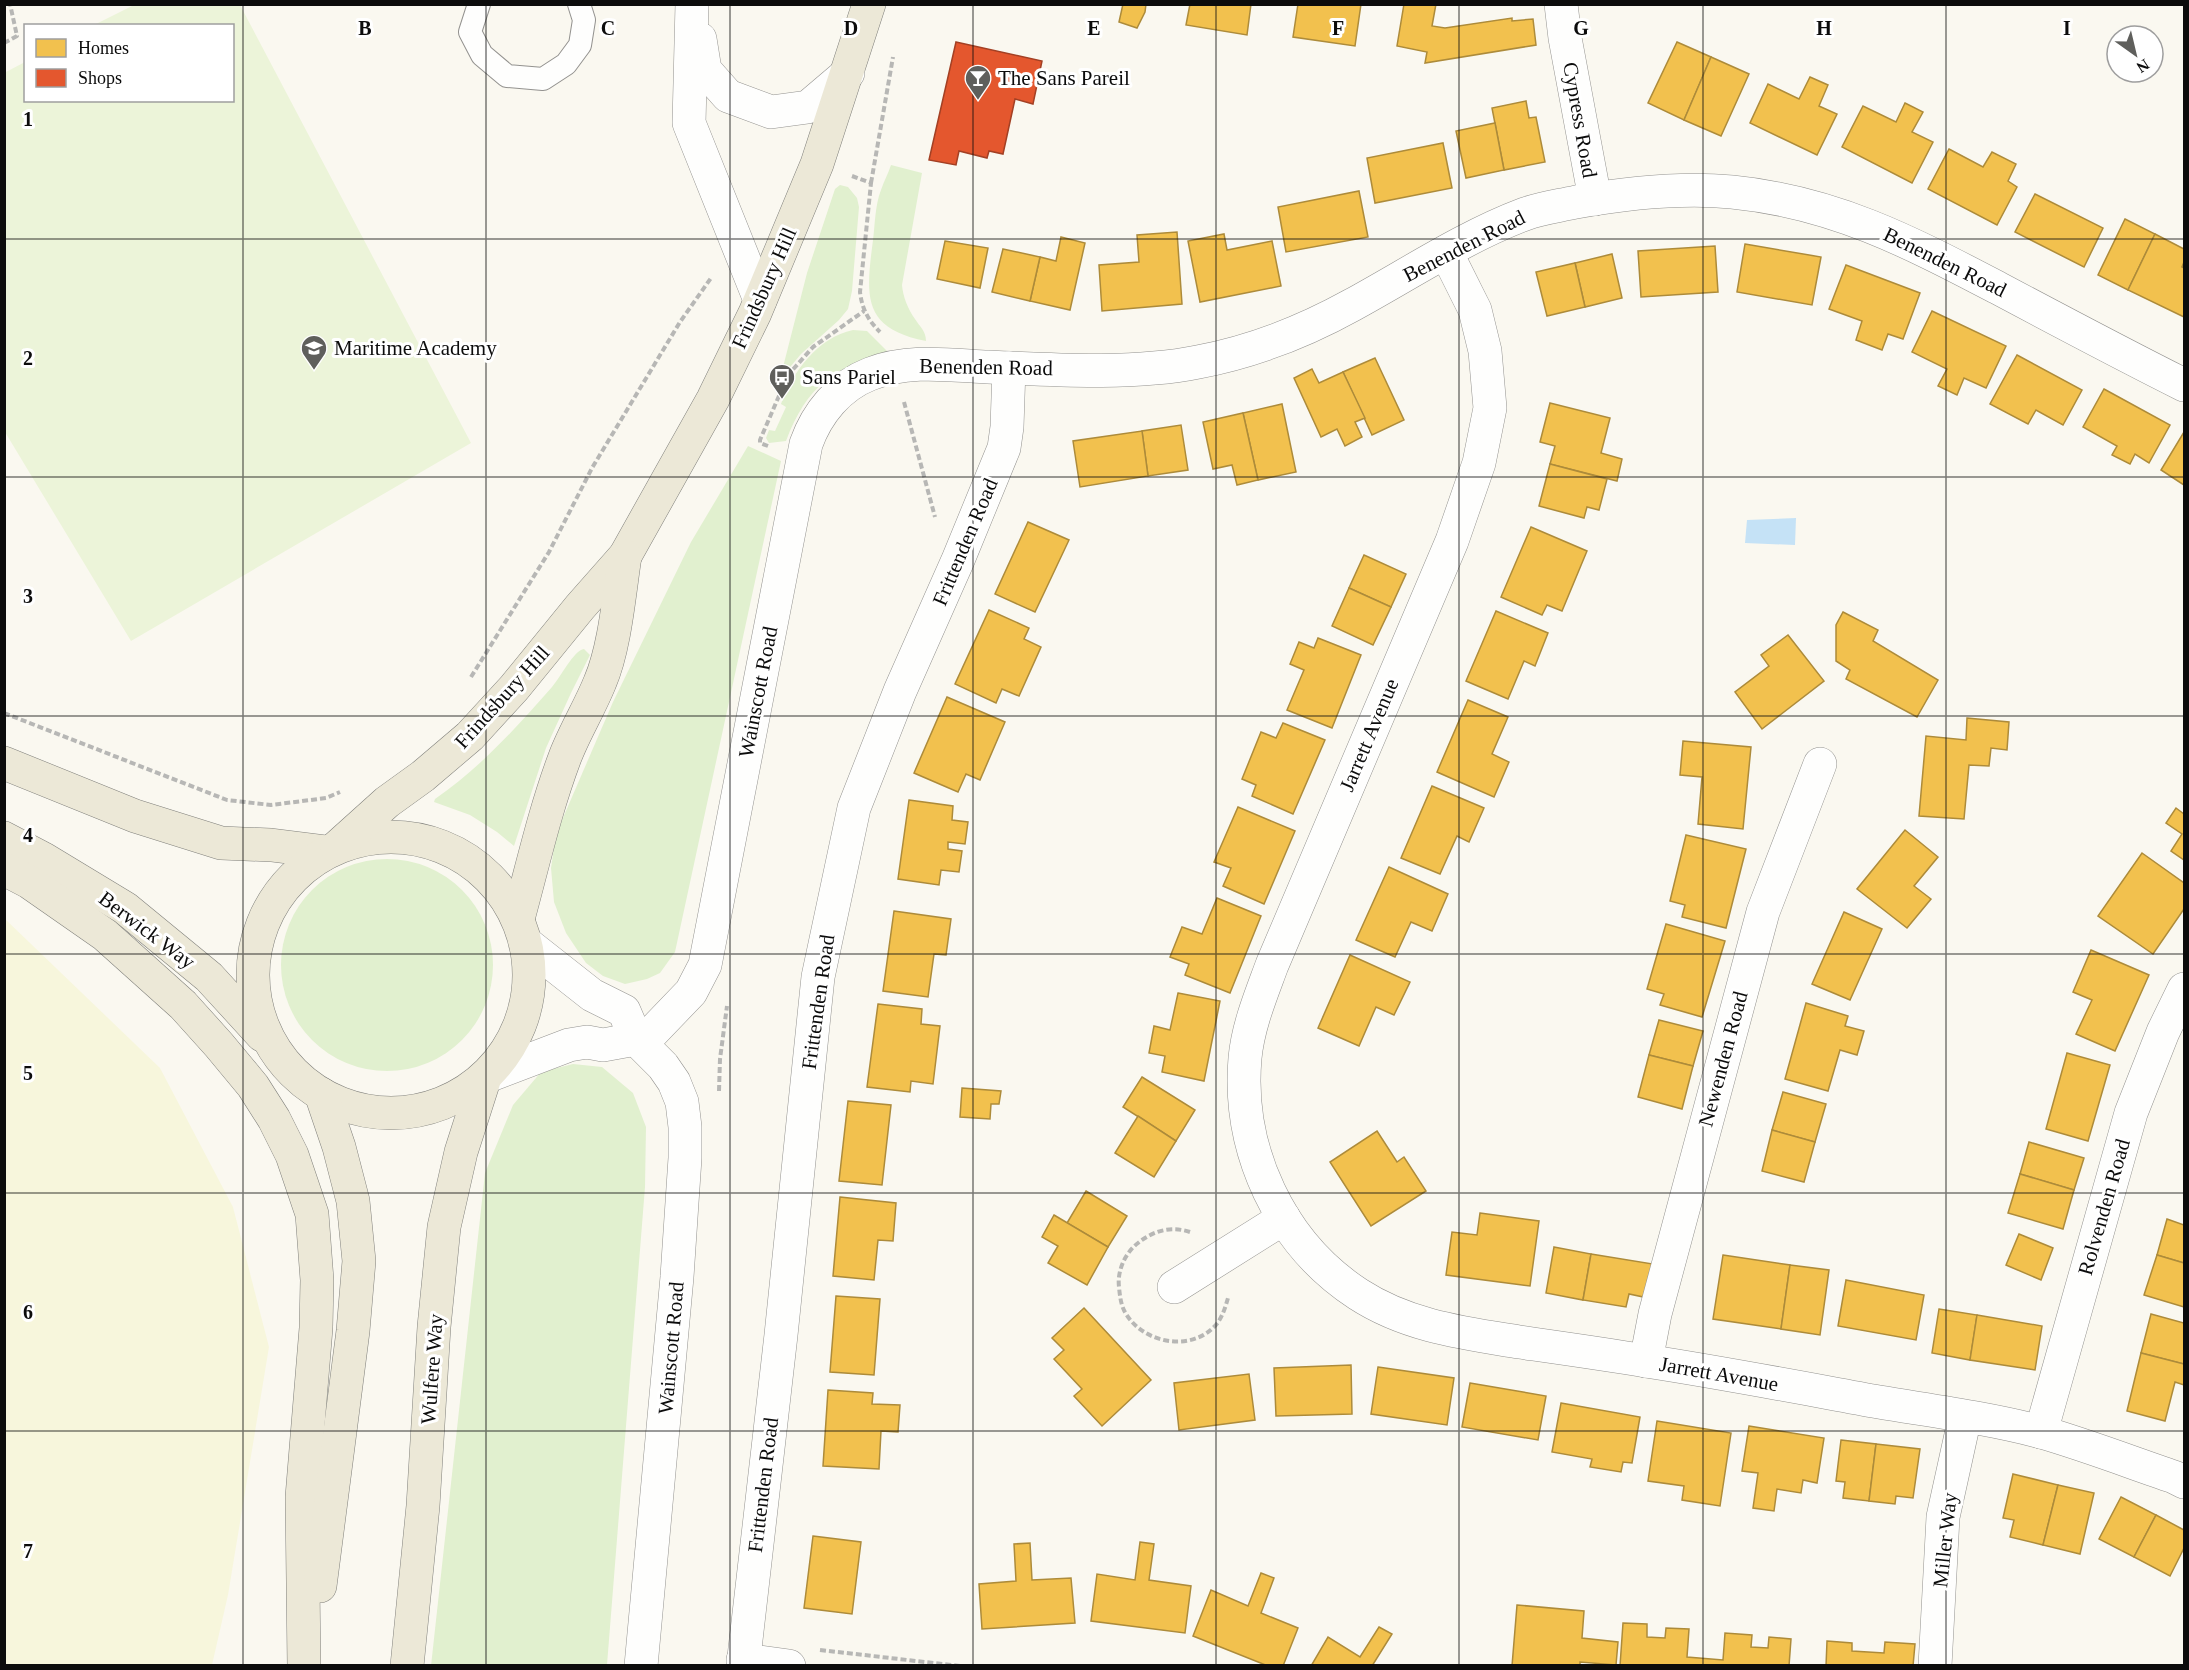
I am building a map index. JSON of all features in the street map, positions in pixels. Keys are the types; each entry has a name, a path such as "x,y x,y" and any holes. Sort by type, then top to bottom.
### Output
{"main road":[{"name":"Frindsbury Hill","path":"332,849 470,736 514,688 625,556 713,399 760,300 817,164 869,4"},
{"name":"Frindsbury Hill","path":"522,931 539,833 566,754 601,681 611,642 625,556"},
{"path":"4,763 135,816 221,843 332,849"},
{"path":"387,836 437,843 460,854 486,873 506,897 522,931 530,983 521,1022 510,1046 485,1077 444,1102 429,1108 398,1113 366,1111 336,1102 321,1094 288,1068 272,1045 262,1023 255,1000 253,969 258,937 270,907 301,870 332,849 362,839 387,836"},
{"name":"Berwick Way","path":"4,838 44,859 125,908 209,977 272,1045"},
{"path":"4,868 29,882 105,935 183,1005 253,1086 292,1155 312,1214 317,1280 316,1328 302,1497 304,1665"},
{"name":"Wulfere Way","path":"407,1665 423,1506 434,1328 444,1227 460,1152 485,1077"},
{"path":"309,1665 352,1342 359,1261 353,1201 339,1147 321,1094"}],"street":[{"path":"693,4 705,70 728,96 771,112 808,107 848,73"},
{"path":"693,4 689,123 760,300"},
{"name":"Cypress Road","path":"1561,4 1565,38 1595,199"},
{"name":"Benenden Road","path":"900,380 920,364 1009,368 1149,368 1197,363 1265,343 1330,316 1446,252 1525,214 1595,199 1653,192 1723,192 1782,199 1827,210 1869,225 2181,374"},
{"name":"Jarrett Avenue","path":"1446,252 1472,304 1482,335 1489,383 1488,420 1479,463 1452,541 1311,872 1255,1011 1245,1058 1244,1093 1257,1162 1270,1195 1304,1247 1329,1272 1357,1294 1389,1311 1421,1324 1456,1332 1646,1361 2041,1432 2184,1482"},
{"name":"Frittenden Road","path":"743,1663 781,1335 818,976 854,808 900,692 1004,448 1009,368"},
{"name":"Wainscott Road","path":"639,1041 691,992 699,979 706,959 810,432 826,407 847,386 873,372 900,380"},
{"name":"Newenden Road","path":"1646,1361 1655,1314 1762,912 1820,764"},
{"name":"Wainscott Road","path":"522,931 587,990 624,1011 639,1041 663,1066 674,1082 682,1102 685,1143 675,1299 641,1665"},
{"name":"Rolvenden Road","path":"2041,1432 2131,1113 2174,1036 2184,988"},
{"path":"485,1077 569,1045 587,1042 603,1045 639,1041"},
{"path":"1174,1287 1284,1218"},
{"name":"Miller Way","path":"1935,1665 1944,1517 1965,1417"},
{"path":"743,1663 789,1665"}],"lane":[{"path":"479,4 470,32 482,55 507,76 543,79 566,64 580,45 584,20 579,4"}],"path":[{"path":"4,43 17,36 10,4"},
{"path":"885,336 867,318 860,284 871,183 890,75"},
{"path":"851,176 871,183"},
{"path":"466,684 549,552 592,468 680,322 737,241"},
{"path":"900,380 938,532 948,552 958,560"},
{"path":"4,712 227,800 271,806 326,798 344,791"},
{"path":"719,1096 720,1059 728,1003"},
{"path":"1199,1235 1179,1229 1163,1230 1136,1245 1126,1257 1118,1278 1123,1309 1132,1321 1152,1336 1168,1341 1188,1340 1202,1336 1216,1324 1224,1311 1229,1295"},
{"path":"818,1649 960,1665"}],"green space":[{"path":"134,5 240,5 471,443 131,641 5,432 4,73 24,63 24,102 234,102 234,24 96,24"},
{"path":"891,165 922,173 902,285 908,307 924,332 926,341 905,335 889,327 879,318 870,293 869,277 876,208"},
{"path":"840,185 848,187 857,198 859,207 852,291 848,309 801,354 786,372 782,371 807,273 835,189"},
{"path":"853,330 867,331 889,353 837,372 813,393 803,406 786,441 769,443 766,438 769,430 775,431 786,407 781,404 799,369 818,348 829,340"},
{"path":"748,446 781,461 675,952 660,973 647,979 625,984 603,976 586,963 566,933 554,902 551,868 556,834 613,702 691,542"},
{"path":"584,649 590,655 546,748 514,846 470,815 434,802 497,747 552,687 576,654"},
{"path":"377,859 397,859 418,863 437,871 462,890 475,906 485,924 491,944 493,965 491,986 485,1006 475,1024 462,1040 437,1059 418,1067 397,1071 377,1071 356,1067 337,1059 305,1032 293,1015 285,996 281,975 281,955 285,934 293,915 320,883 337,871 356,863"},
{"path":"4,918 160,1068 233,1207 269,1347 228,1595 212,1665 5,1665"},
{"path":"573,1064 602,1067 633,1093 646,1127 645,1187 607,1665 431,1666 485,1173 513,1105 541,1072"}],"water":[{"path":"1796,518 1795,545 1745,543 1747,520"}],"building: Homes":[{"path":"1123,4 1146,4 1145,12 1137,28 1119,22"},
{"path":"1190,4 1251,4 1247,35 1186,25"},
{"path":"1298,4 1361,4 1355,46 1293,37"},
{"path":"1404,4 1436,4 1432,26 1445,28 1512,18 1512,21 1533,19 1536,45 1425,63 1427,52 1397,46"},
{"path":"1677,42 1711,57 1684,120 1648,103"},
{"path":"1711,57 1749,74 1721,136 1684,120"},
{"path":"1810,77 1828,85 1819,106 1837,114 1817,155 1750,123 1768,84 1799,99"},
{"path":"1526,101 1529,118 1536,117 1545,162 1504,170 1492,108"},
{"path":"1905,103 1923,112 1912,132 1933,142 1912,183 1842,147 1863,106 1896,122"},
{"path":"1495,123 1504,170 1466,178 1456,131"},
{"path":"1443,143 1452,188 1375,203 1367,158"},
{"path":"1949,149 1983,167 1992,152 2016,164 2008,181 2017,187 1997,225 1928,189"},
{"path":"1359,191 1368,237 1286,252 1278,207"},
{"path":"2035,194 2103,228 2084,267 2015,232"},
{"path":"2125,219 2155,234 2128,290 2098,275"},
{"path":"1177,232 1182,304 1102,311 1099,265 1139,262 1137,235"},
{"path":"1224,234 1227,250 1272,241 1281,286 1200,302 1188,241"},
{"path":"2155,234 2184,249 2182,267 2184,268 2184,317 2128,290"},
{"path":"1061,237 1085,243 1070,310 1030,301 1040,257 1056,261"},
{"path":"945,241 988,248 980,288 937,279"},
{"path":"1745,244 1821,257 1812,305 1737,292"},
{"path":"1715,246 1718,292 1641,297 1638,251"},
{"path":"1003,249 1040,257 1030,301 992,292"},
{"path":"1612,254 1622,298 1585,307 1575,263"},
{"path":"1575,263 1585,307 1547,316 1536,272"},
{"path":"1846,265 1920,293 1903,339 1888,334 1882,350 1856,340 1862,321 1829,309"},
{"path":"1932,311 2006,346 1986,388 1964,378 1957,395 1938,386 1947,369 1912,352"},
{"path":"2017,355 2082,390 2063,425 2036,410 2028,424 1990,404"},
{"path":"1375,358 1404,420 1372,435 1343,372"},
{"path":"1312,369 1319,383 1343,372 1365,418 1355,422 1362,437 1345,446 1337,429 1321,437 1294,378"},
{"path":"2104,389 2170,425 2149,463 2135,454 2130,464 2112,455 2117,446 2083,427"},
{"path":"1550,403 1610,418 1601,453 1622,459 1617,481 1550,464 1555,446 1540,442"},
{"path":"1282,404 1296,472 1258,480 1243,413"},
{"path":"1243,413 1258,480 1237,485 1232,465 1213,469 1203,422"},
{"path":"1181,425 1188,470 1148,476 1142,431"},
{"path":"1142,431 1148,476 1080,487 1073,441"},
{"path":"2184,432 2184,485 2161,470"},
{"path":"1550,464 1607,479 1599,510 1587,507 1584,518 1539,506"},
{"path":"1028,522 1069,540 1035,612 995,594"},
{"path":"1531,527 1587,551 1562,611 1547,605 1542,615 1501,597"},
{"path":"1364,555 1406,574 1391,607 1349,588"},
{"path":"1349,588 1391,607 1373,645 1332,626"},
{"path":"989,610 1029,628 1024,639 1041,647 1019,696 1002,689 996,703 955,684"},
{"path":"1496,611 1548,633 1535,666 1524,661 1508,699 1466,681"},
{"path":"1843,612 1878,630 1873,641 1938,680 1917,717 1846,679 1850,670 1836,661 1836,625"},
{"path":"1788,635 1824,681 1762,729 1735,692 1769,666 1761,655"},
{"path":"1318,638 1361,655 1332,728 1287,710 1304,670 1290,664 1299,642 1314,648"},
{"path":"947,697 1005,722 980,780 966,774 958,792 914,773"},
{"path":"1468,700 1508,717 1492,754 1509,762 1494,797 1437,772"},
{"path":"1967,718 2009,722 2007,750 1991,748 1989,766 1969,765 1964,819 1919,816 1926,736 1966,740"},
{"path":"1283,723 1325,740 1293,814 1252,796 1256,785 1242,779 1261,732 1276,738"},
{"path":"1683,741 1751,747 1743,829 1698,824 1702,777 1680,775"},
{"path":"1432,786 1484,808 1469,842 1457,836 1440,874 1401,858"},
{"path":"909,800 953,806 952,820 968,822 965,844 948,842 948,849 962,851 959,872 941,870 939,885 898,879"},
{"path":"1238,807 1295,831 1264,904 1223,886 1231,868 1214,862"},
{"path":"2176,808 2184,814 2184,860 2171,851 2182,834 2166,823"},
{"path":"1905,830 1938,857 1914,886 1931,899 1907,928 1857,889"},
{"path":"1686,835 1746,849 1726,928 1682,917 1685,905 1670,901"},
{"path":"2142,853 2184,883 2184,909 2153,954 2098,916"},
{"path":"1389,867 1448,894 1432,931 1411,922 1395,957 1356,940"},
{"path":"1217,898 1261,916 1230,993 1185,975 1189,964 1170,957 1182,927 1202,934"},
{"path":"894,911 951,919 946,955 934,954 928,997 883,991"},
{"path":"1844,912 1882,929 1850,1000 1812,984"},
{"path":"1666,924 1725,941 1702,1017 1660,1005 1664,994 1647,989"},
{"path":"2091,950 2149,975 2115,1051 2076,1034 2092,1000 2073,992"},
{"path":"1350,955 1410,982 1394,1015 1376,1007 1359,1046 1318,1028"},
{"path":"1178,993 1220,1001 1204,1081 1162,1072 1165,1056 1149,1053 1154,1026 1170,1030"},
{"path":"1806,1003 1848,1016 1845,1026 1864,1031 1857,1055 1840,1050 1828,1091 1785,1079"},
{"path":"878,1004 922,1009 921,1024 940,1026 933,1084 911,1081 910,1092 867,1087"},
{"path":"1659,1020 1703,1031 1693,1066 1649,1055"},
{"path":"2067,1053 2110,1065 2088,1141 2046,1129"},
{"path":"1649,1055 1693,1066 1682,1109 1638,1097"},
{"path":"1142,1077 1195,1110 1176,1141 1123,1107"},
{"path":"962,1088 1001,1091 999,1104 991,1104 990,1119 960,1117"},
{"path":"1783,1092 1826,1104 1815,1142 1772,1130"},
{"path":"848,1101 891,1105 882,1185 839,1181"},
{"path":"1138,1116 1176,1141 1154,1177 1115,1153"},
{"path":"1772,1130 1815,1142 1804,1182 1762,1171"},
{"path":"1377,1131 1397,1162 1404,1157 1426,1191 1371,1226 1330,1162"},
{"path":"2029,1142 2084,1158 2074,1190 2020,1174"},
{"path":"2020,1174 2074,1190 2063,1229 2008,1213"},
{"path":"1086,1191 1127,1216 1108,1247 1067,1223"},
{"path":"840,1197 896,1203 893,1241 878,1240 874,1280 833,1276"},
{"path":"1480,1213 1539,1221 1530,1286 1446,1275 1452,1232 1477,1235"},
{"path":"1054,1215 1108,1247 1087,1285 1048,1263 1058,1246 1042,1237"},
{"path":"2167,1219 2184,1225 2184,1263 2157,1255"},
{"path":"2019,1234 2053,1248 2041,1280 2006,1265"},
{"path":"1554,1247 1591,1254 1583,1300 1546,1293"},
{"path":"1591,1254 1653,1264 1648,1298 1629,1294 1626,1307 1583,1300"},
{"path":"1723,1255 1790,1265 1781,1329 1713,1319"},
{"path":"2157,1255 2184,1263 2184,1307 2144,1295"},
{"path":"1790,1265 1829,1270 1820,1335 1781,1329"},
{"path":"1846,1280 1924,1295 1916,1340 1838,1326"},
{"path":"836,1296 880,1299 874,1375 830,1372"},
{"path":"1084,1308 1151,1380 1102,1426 1074,1396 1082,1389 1054,1359 1064,1350 1052,1338"},
{"path":"1939,1309 1977,1315 1970,1360 1932,1353"},
{"path":"2151,1314 2184,1323 2184,1364 2141,1353"},
{"path":"1977,1315 2042,1326 2035,1370 1970,1360"},
{"path":"2141,1353 2184,1364 2184,1385 2175,1382 2165,1421 2127,1411"},
{"path":"1351,1365 1352,1414 1276,1416 1274,1368"},
{"path":"1378,1367 1454,1378 1447,1425 1371,1414"},
{"path":"1249,1374 1255,1420 1179,1430 1174,1383"},
{"path":"1470,1383 1546,1396 1538,1440 1462,1427"},
{"path":"828,1390 873,1393 872,1404 900,1405 898,1432 881,1431 879,1469 823,1466"},
{"path":"1561,1403 1640,1417 1632,1463 1623,1462 1621,1472 1590,1467 1592,1459 1552,1452"},
{"path":"1657,1421 1731,1433 1720,1506 1682,1500 1684,1486 1648,1481"},
{"path":"1749,1426 1824,1438 1817,1483 1803,1480 1801,1493 1777,1489 1774,1511 1753,1508 1758,1473 1742,1471"},
{"path":"1841,1440 1876,1444 1869,1501 1843,1498 1845,1482 1836,1481"},
{"path":"1876,1444 1920,1449 1913,1498 1896,1496 1895,1504 1869,1501"},
{"path":"2013,1474 2058,1485 2043,1545 2010,1537 2014,1520 2003,1518"},
{"path":"2058,1485 2094,1493 2080,1554 2043,1545"},
{"path":"2121,1497 2156,1515 2134,1557 2099,1539"},
{"path":"2156,1515 2184,1530 2184,1548 2170,1576 2134,1557"},
{"path":"813,1536 861,1542 852,1614 804,1608"},
{"path":"1140,1542 1154,1544 1149,1580 1191,1586 1185,1633 1091,1621 1097,1574 1135,1580"},
{"path":"1030,1543 1032,1580 1071,1578 1075,1623 982,1629 979,1584 1016,1581 1014,1544"},
{"path":"1261,1573 1274,1578 1261,1613 1298,1628 1283,1666 1268,1666 1193,1636 1211,1590 1248,1606"},
{"path":"1517,1605 1584,1611 1582,1638 1618,1642 1616,1665 1580,1662 1580,1666 1512,1666"},
{"path":"1623,1623 1647,1624 1647,1637 1665,1638 1666,1628 1689,1629 1687,1657 1723,1660 1725,1633 1752,1635 1751,1647 1768,1648 1769,1637 1791,1639 1789,1666 1620,1666"},
{"path":"1379,1627 1392,1634 1372,1666 1311,1666 1328,1637 1360,1657"},
{"path":"1827,1641 1852,1643 1852,1651 1884,1653 1885,1642 1915,1644 1913,1666 1826,1666"}],"building: Shops":[{"name":"The Sans Pareil","path":"956,42 1042,61 1033,104 1015,99 1003,154 989,151 987,158 959,151 956,165 929,160"}],"place":[{"name":"The Sans Pareil","path":"978,101"},
{"name":"Maritime Academy","path":"314,371"},
{"name":"Sans Pariel","path":"782,400"}]}
